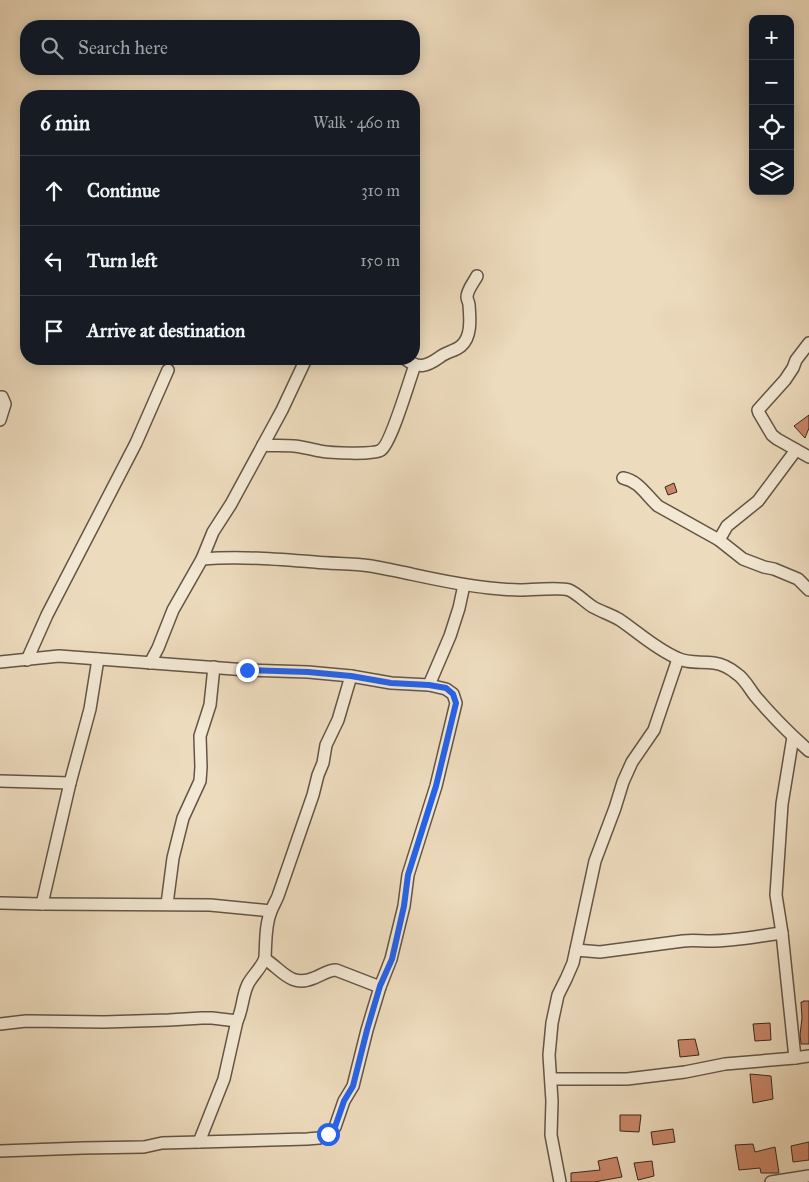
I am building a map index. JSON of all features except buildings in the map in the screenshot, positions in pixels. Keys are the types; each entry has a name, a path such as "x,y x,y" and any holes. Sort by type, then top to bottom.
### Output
{"street":[{"path":"418,365 428,364 460,347 466,340 470,319 467,297 477,276"},
{"path":"809,343 796,360 785,380 758,410 772,435 809,457"},
{"path":"150,663 173,610 202,559 213,532 231,504 282,410 303,365"},
{"path":"263,445 294,446 331,452 367,453 381,450 386,444 401,408 409,365"},
{"path":"27,660 47,615 136,444 168,370"},
{"path":"0,397 2,397 5,404 0,420"},
{"path":"719,540 727,526 758,501 796,450"},
{"path":"623,478 630,479 636,483 658,506 719,540 744,559 798,579 809,590"},
{"path":"202,559 224,557 268,558 346,563 464,585 518,590 568,589 594,607 621,621 668,654 690,662 712,662 729,668 740,675 755,696 809,751"},
{"path":"429,685 450,636 464,585"},
{"path":"0,662 27,660 43,656 59,656 308,672 446,688 453,694 456,703 436,786 408,875 404,906 392,959 380,986 353,1086 344,1101 335,1127 328,1134 319,1138 307,1139 162,1143 144,1148 0,1151"},
{"path":"42,904 70,783 90,709 98,658"},
{"path":"560,1182 551,1135 549,1055 552,1023 558,995 573,963 595,861 626,775 632,762 654,730 678,659"},
{"path":"167,904 173,858 183,818 200,781 202,767 200,736 210,705 214,667"},
{"path":"199,1142 224,1079 246,987 265,959 265,944 271,911 278,896 323,763 326,745 338,720 351,676"},
{"path":"793,736 782,804 776,895 782,933 795,1058"},
{"path":"0,781 70,783"},
{"path":"0,903 210,905 271,911"},
{"path":"576,950 600,952 683,941 697,940 709,942 782,933"},
{"path":"265,959 294,981 304,982 336,970 380,986"},
{"path":"0,1024 26,1021 104,1022 202,1018 237,1021"},
{"path":"551,1079 627,1079 685,1072 724,1064 809,1056"},
{"path":"771,1182 807,1178"}],"route":[{"path":"247,670 308,672 351,676 391,683 429,685 446,688 453,694 456,703 436,786 408,875 404,906 392,959 380,986 353,1086 344,1101 335,1127 328,1134"}]}
